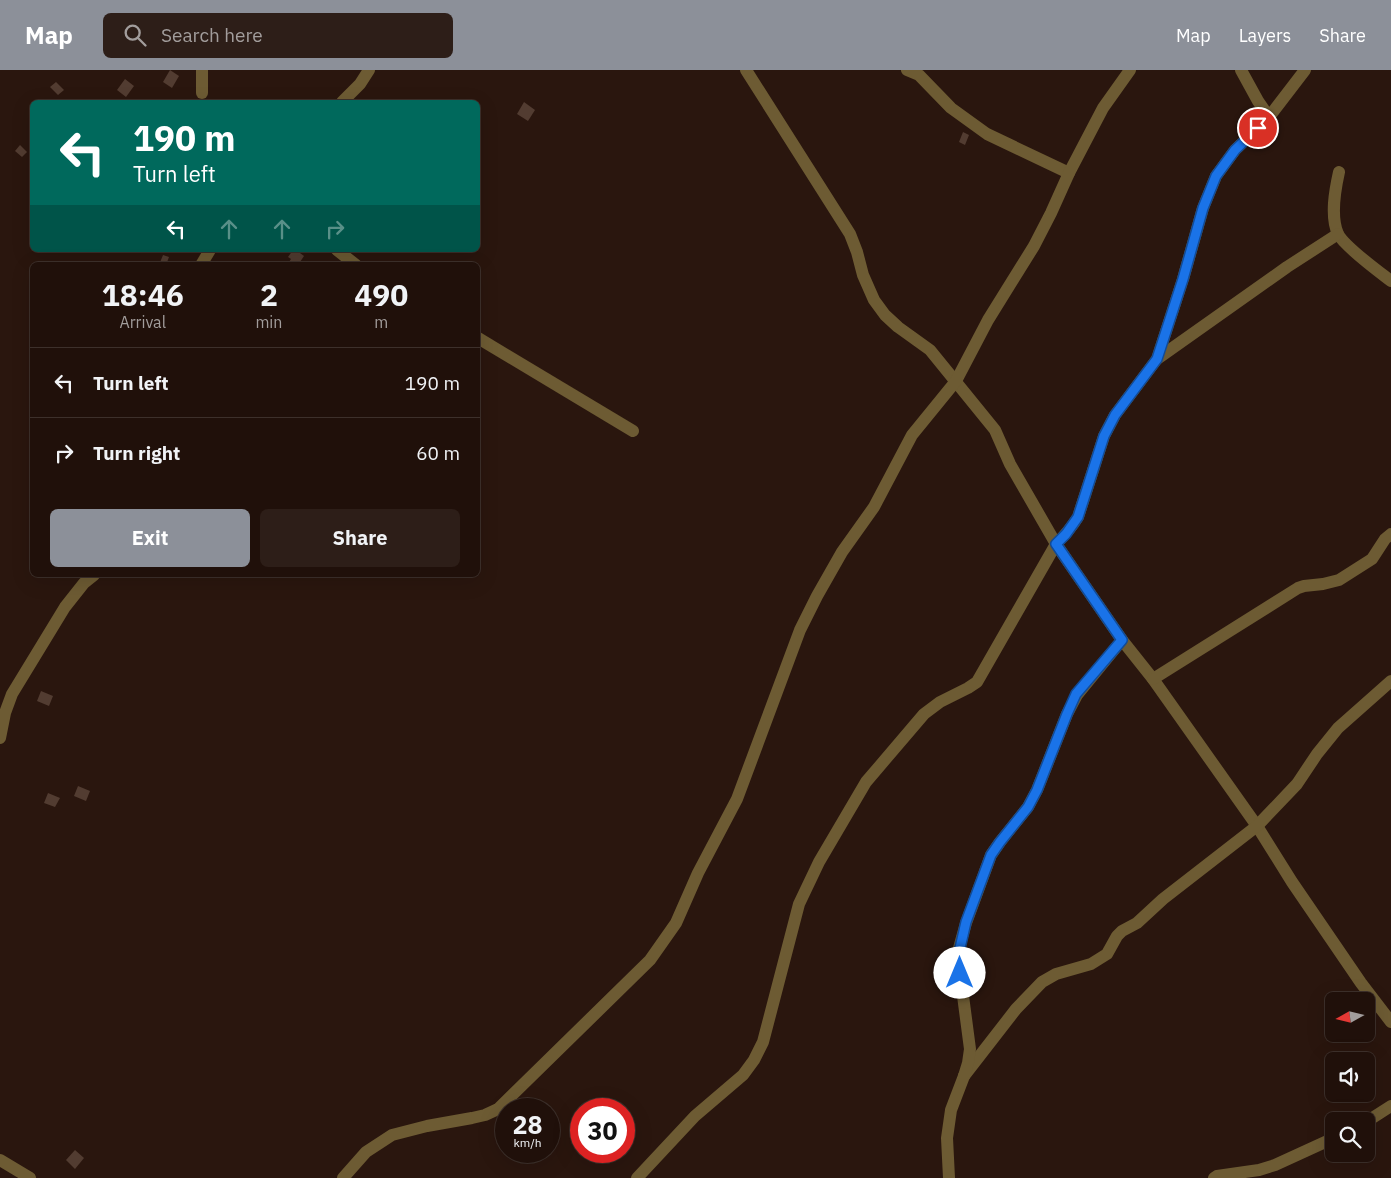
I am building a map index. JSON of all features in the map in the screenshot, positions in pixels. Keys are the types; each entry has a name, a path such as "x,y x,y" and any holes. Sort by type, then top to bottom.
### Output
{"street":[{"path":"202,70 202,93"},
{"path":"344,100 360,84 369,70"},
{"path":"746,70 850,234 863,275 874,300 885,315 898,327 930,350 995,430 1010,464 1056,544 1122,640 1153,679 1257,826 1360,983 1391,1022"},
{"path":"907,70 919,75 951,108 986,134 1069,173"},
{"path":"343,1178 366,1152 392,1135 472,1118 498,1108 650,960 676,923 698,873 737,799 800,630 817,596 842,552 874,507 912,435 956,381 988,320 1034,246 1103,108 1130,70"},
{"path":"1240,70 1269,117"},
{"path":"637,1178 695,1116 743,1075 754,1060 762,1042 799,904 824,854 866,782 924,714 936,705 977,682 1056,544 1078,517 1104,436 1111,422 1157,359 1183,279 1203,208 1216,176 1235,150 1269,117 1305,70"},
{"path":"1339,172 1334,199 1338,234 1352,249 1391,281"},
{"path":"1157,359 1287,267 1338,234"},
{"path":"340,252 352,262"},
{"path":"480,339 633,431"},
{"path":"1153,679 1298,588 1339,580 1372,559 1385,539 1391,534"},
{"path":"0,738 5,713 12,694 65,607 92,577"},
{"path":"949,1178 947,1138 951,1110 964,1076 970,1049 960,973 960,948 966,922 991,855 1028,807 1037,790 1076,694 1122,640"},
{"path":"964,1076 1016,1009 1042,982 1056,974 1091,964 1107,954 1122,931 1137,923 1163,899 1257,826 1297,784 1317,754 1338,728 1391,681"},
{"path":"1375,1116 1391,1106"},
{"path":"1214,1178 1216,1176 1259,1170 1275,1165 1325,1142"},
{"path":"0,1160 30,1178"}],"building":[{"path":"170,70 179,76 172,88 163,82"},
{"path":"125,79 134,86 126,97 117,90"},
{"path":"56,82 64,90 58,95 50,87"},
{"path":"524,102 535,110 528,121 517,114"},
{"path":"963,132 969,135 965,145 959,142"},
{"path":"20,145 27,152 22,157 15,151"},
{"path":"292,252 299,252 304,256 300,262 289,262 291,259 288,257"},
{"path":"163,255 169,257 167,262 160,262"},
{"path":"41,691 53,696 49,706 37,701"},
{"path":"78,786 90,791 86,801 74,796"},
{"path":"48,793 60,798 55,807 44,803"},
{"path":"75,1150 84,1158 75,1169 66,1160"}],"route":[{"path":"960,973 960,948 966,922 991,855 1028,807 1037,790 1076,694 1122,640 1056,544 1078,517 1104,436 1115,415 1157,359 1183,279 1203,208 1216,176 1235,150 1258,128"}]}
